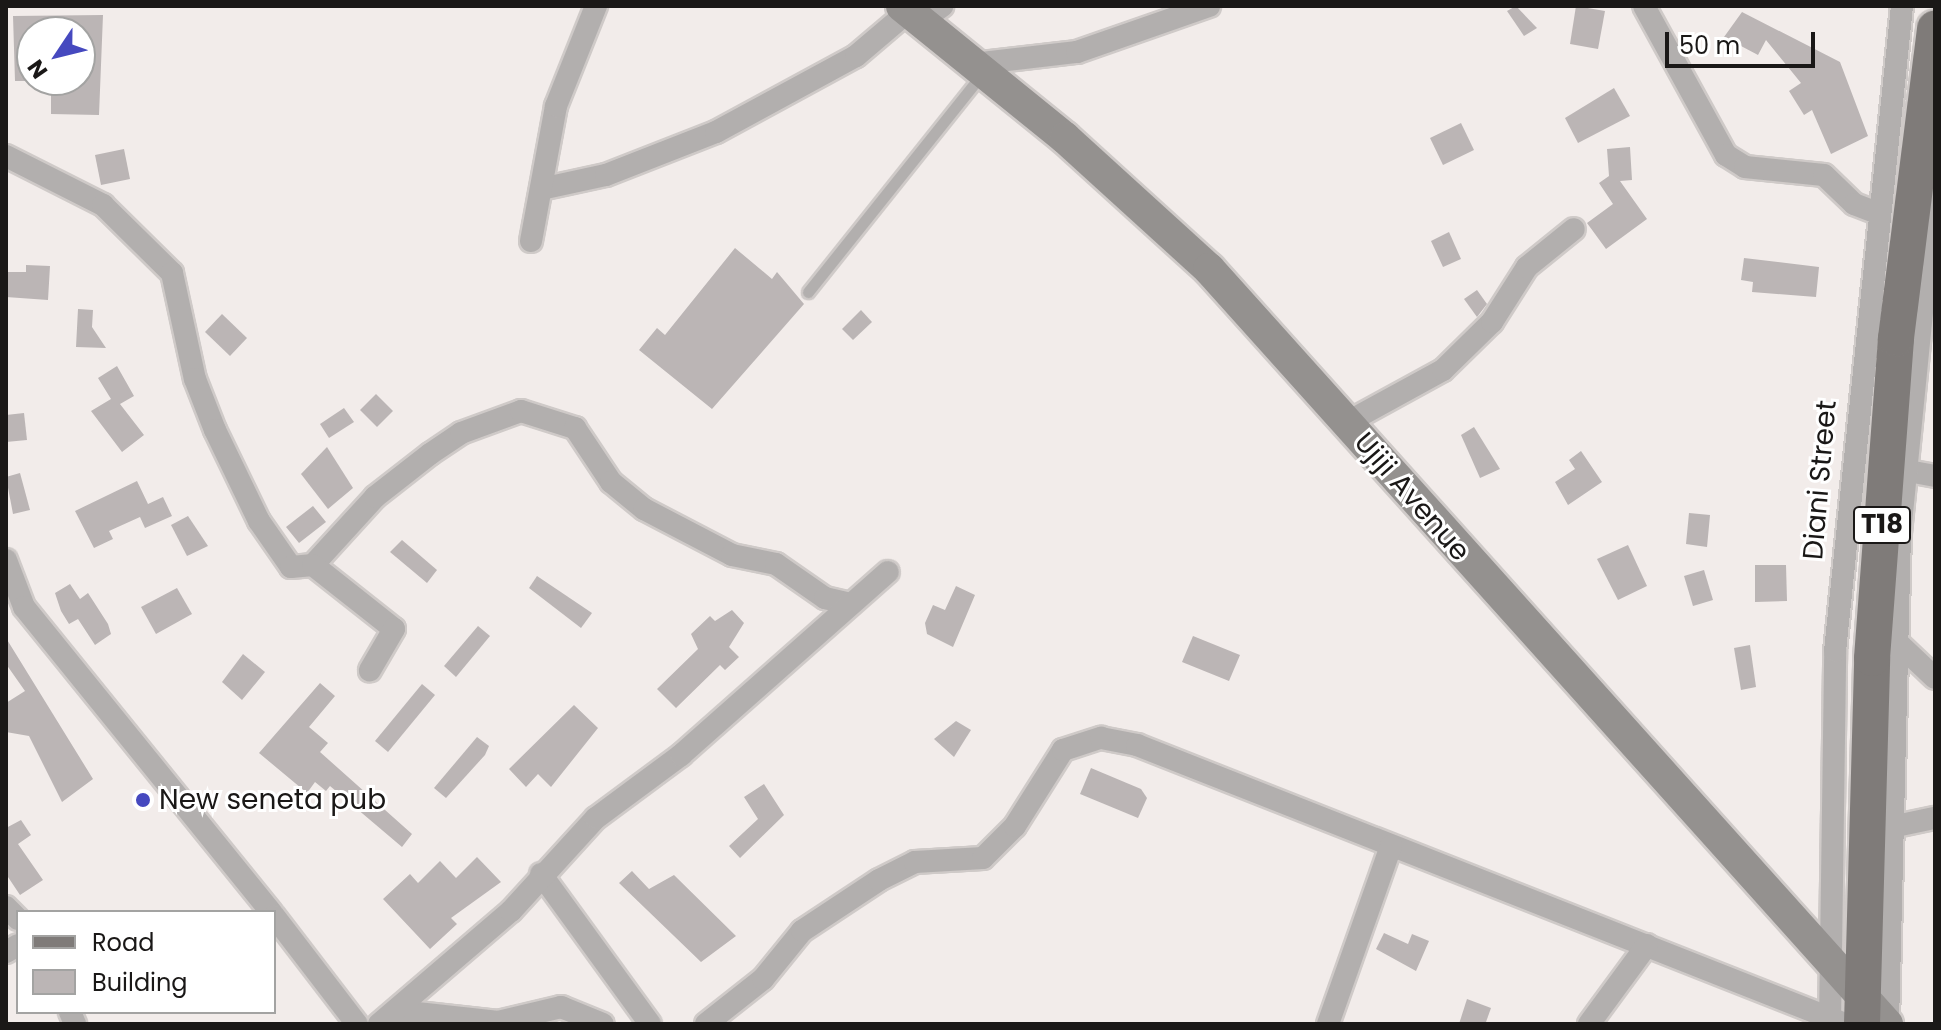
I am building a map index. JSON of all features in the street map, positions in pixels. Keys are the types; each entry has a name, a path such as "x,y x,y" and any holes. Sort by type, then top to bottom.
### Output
{"main road":[{"name":"Ujiji Avenue","path":"919,11 978,68 1136,199 1348,422 1830,962 1846,1017 1888,1024"},
{"name":"T18","path":"1846,1017 1872,658 1896,469 1935,28"}],"street":[{"path":"531,241 556,106 596,6"},
{"path":"978,68 1077,52 1209,6"},
{"path":"1644,6 1726,155 1745,167 1824,175 1854,204 1877,213"},
{"name":"Diani Street","path":"1830,962 1835,651 1896,10"},
{"path":"541,189 606,175 716,132 856,56 919,11"},
{"path":"6,156 103,205 154,247 176,283 195,379 231,468 281,560 298,569 313,565 375,497 430,454 521,411 575,428 611,482 644,509 707,545 776,564 825,598 847,603"},
{"path":"1888,1024 1900,645 1896,469 1935,182"},
{"path":"1348,422 1443,370 1492,322 1527,267 1574,229"},
{"path":"1896,469 1935,476"},
{"path":"6,560 15,601 269,910"},
{"path":"313,565 394,629 370,670"},
{"path":"379,1024 399,1011 541,874 847,603 888,572"},
{"path":"1900,645 1935,678"},
{"path":"706,1024 763,979 802,931 879,880 915,862 977,861 992,852 1055,760 1087,740 1137,745 1647,945 1846,1017"},
{"path":"1896,826 1935,818"},
{"path":"1328,1024 1391,846"},
{"path":"541,874 650,1024"},
{"path":"276,919 357,1024"},
{"path":"1589,1024 1647,945"},
{"path":"399,1011 498,1022 561,1007 603,1024"}],"lane":[{"path":"808,292 978,68"}],"building":[{"path":"1516,6 1537,28 1524,36 1507,11"},
{"path":"1576,6 1605,11 1598,49 1570,44"},
{"path":"1742,12 1840,62 1868,136 1831,154 1812,110 1804,115 1789,91 1801,83 1766,40 1758,55 1724,37"},
{"path":"103,15 99,115 51,114 51,96 96,96 96,16 16,16 15,81 13,16"},
{"path":"1614,88 1630,116 1578,143 1565,118"},
{"path":"1461,123 1474,150 1443,165 1430,138"},
{"path":"1630,147 1632,180 1620,181 1647,219 1606,249 1587,223 1613,204 1599,183 1609,176 1607,149"},
{"path":"124,149 130,179 101,185 95,155"},
{"path":"1449,232 1461,259 1443,267 1431,241"},
{"path":"735,248 772,279 777,272 804,304 712,409 639,350 657,328 665,335"},
{"path":"1744,258 1819,267 1816,297 1752,292 1753,282 1741,280"},
{"path":"26,265 50,266 48,300 6,297 6,272 26,272"},
{"path":"1477,290 1487,304 1477,317 1464,299"},
{"path":"78,309 93,310 92,327 106,348 76,347"},
{"path":"861,310 872,322 853,340 842,329"},
{"path":"222,314 247,338 230,356 205,332"},
{"path":"117,366 134,396 120,404 144,435 122,452 91,411 111,399 98,378"},
{"path":"376,394 393,411 377,427 360,410"},
{"path":"344,408 354,422 329,438 320,424"},
{"path":"24,413 27,440 6,442 6,415"},
{"path":"1474,427 1500,469 1480,478 1461,435"},
{"path":"327,447 353,488 328,509 301,474"},
{"path":"1581,451 1602,482 1568,505 1555,482 1575,469 1569,460"},
{"path":"20,473 30,510 13,514 6,477"},
{"path":"137,481 148,504 163,497 172,516 145,528 140,517 109,531 113,539 94,548 75,511"},
{"path":"313,506 326,522 299,543 286,527"},
{"path":"1689,513 1710,515 1707,547 1686,544"},
{"path":"188,516 208,546 187,556 171,525"},
{"path":"402,540 437,570 427,583 390,552"},
{"path":"1628,545 1647,586 1618,600 1597,559"},
{"path":"1755,565 1786,565 1787,601 1755,602"},
{"path":"1704,570 1713,600 1693,606 1684,576"},
{"path":"537,576 592,613 581,628 529,588"},
{"path":"70,584 80,599 88,593 108,624 111,634 95,645 78,619 69,624 61,611 55,593"},
{"path":"956,586 975,595 953,647 927,634 925,623 933,605 945,610"},
{"path":"177,588 192,614 156,634 141,607"},
{"path":"732,610 744,623 729,647 739,657 725,670 720,665 676,708 657,689 698,649 691,634 710,616 715,621"},
{"path":"478,626 490,636 456,677 444,666"},
{"path":"1193,636 1240,655 1229,681 1182,662"},
{"path":"6,638 93,779 62,802 29,736 6,732 6,703 25,691 6,664"},
{"path":"1750,645 1756,687 1741,690 1734,648"},
{"path":"243,654 265,672 242,700 222,682"},
{"path":"320,683 335,696 309,727 328,743 320,752 412,834 402,847 330,786 326,791 315,782 307,793 259,753"},
{"path":"422,684 435,695 388,752 375,741"},
{"path":"574,705 598,728 551,787 538,774 526,787 509,769"},
{"path":"956,721 971,730 954,757 934,739"},
{"path":"477,737 489,746 485,755 446,798 434,788"},
{"path":"1091,768 1141,789 1147,798 1138,818 1080,794"},
{"path":"764,784 784,815 740,858 729,846 758,819 744,797"},
{"path":"21,820 31,835 18,844 43,880 20,895 6,874 6,828"},
{"path":"477,857 501,882 451,918 457,924 430,949 383,899 410,874 418,883 440,861 456,878"},
{"path":"632,871 649,889 674,875 736,936 701,962 619,883"},
{"path":"1384,933 1408,944 1412,934 1429,941 1416,971 1376,949"},
{"path":"1467,999 1491,1008 1486,1022 1459,1024"}],"place":[{"name":"New seneta pub","path":"143,800"}]}
